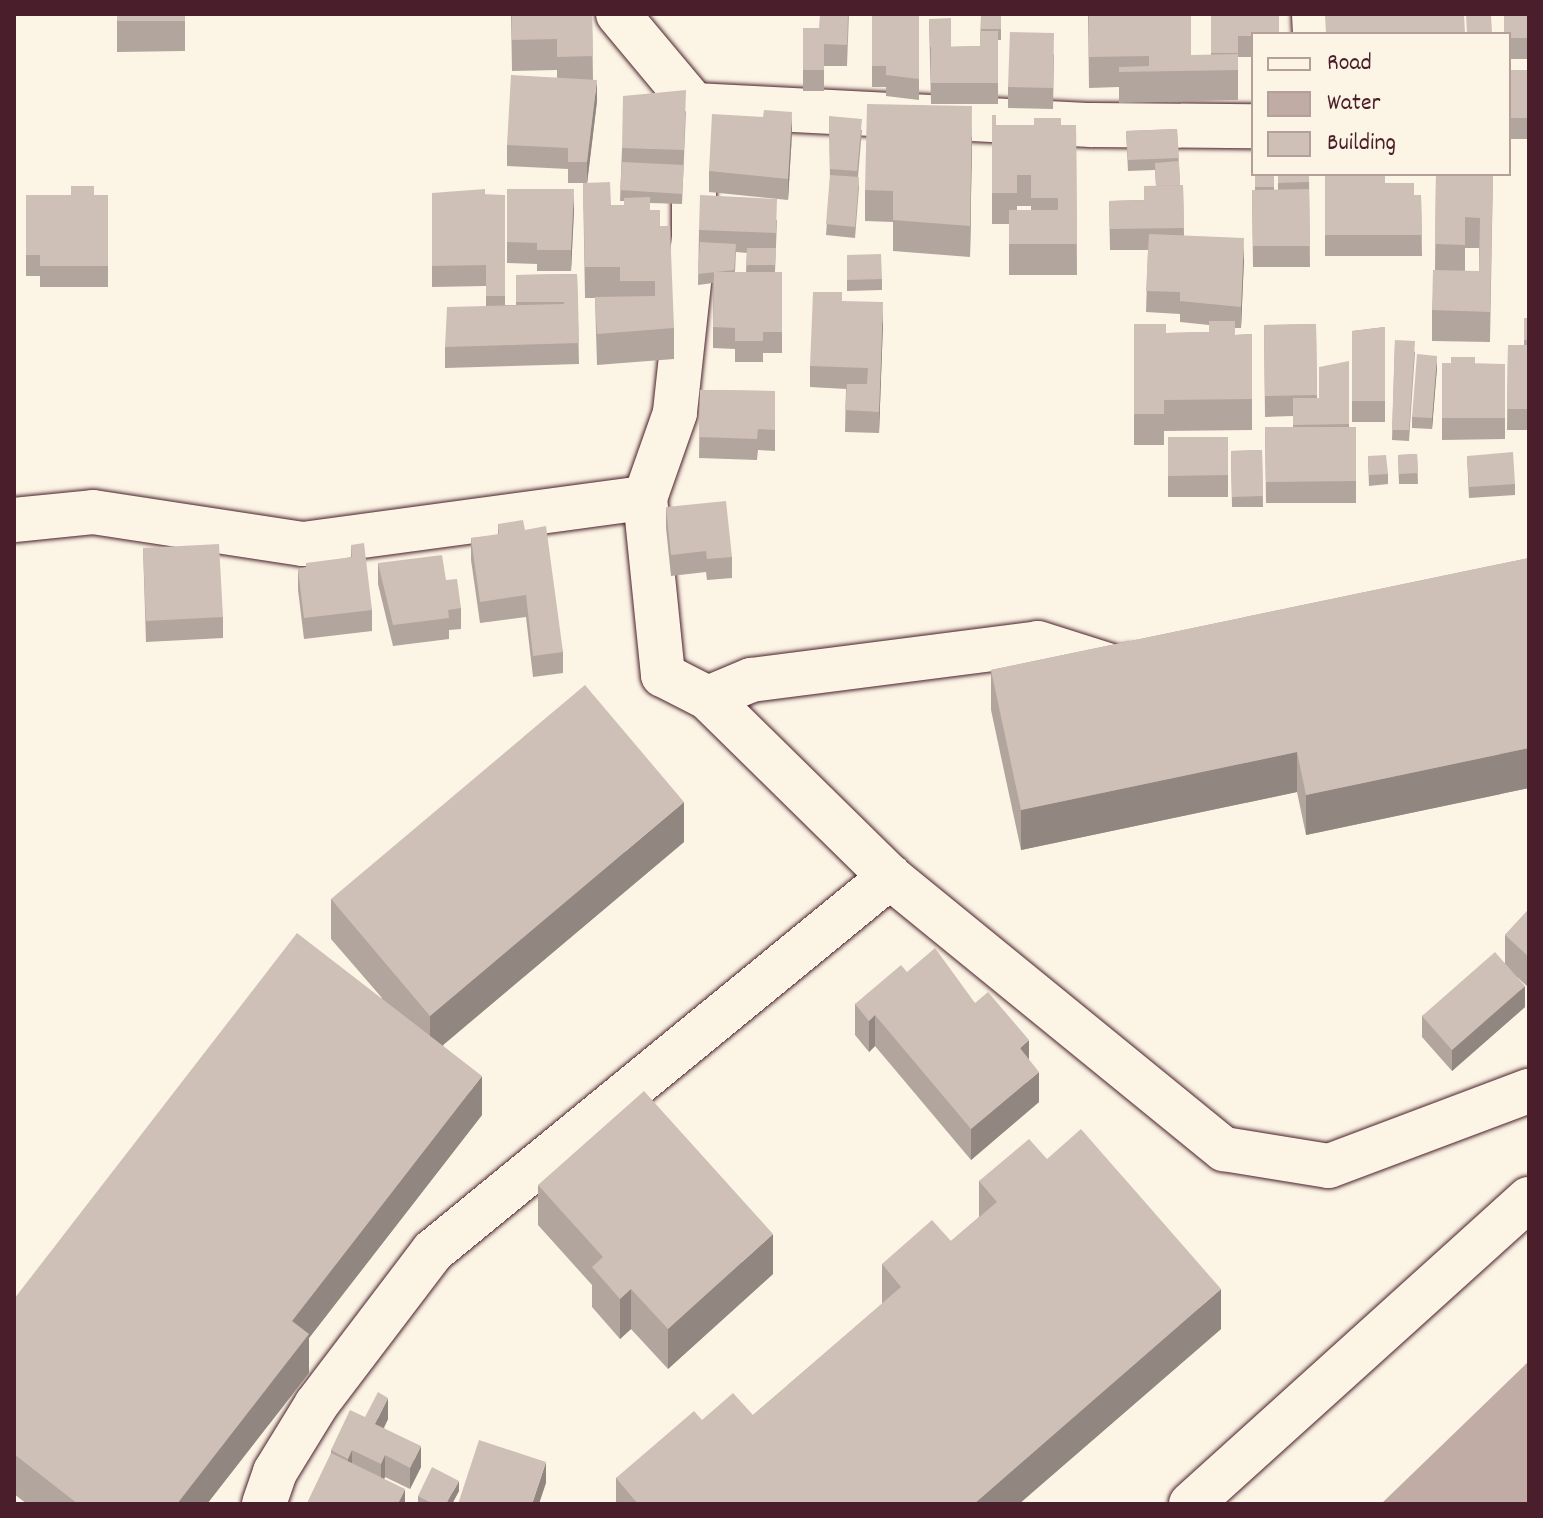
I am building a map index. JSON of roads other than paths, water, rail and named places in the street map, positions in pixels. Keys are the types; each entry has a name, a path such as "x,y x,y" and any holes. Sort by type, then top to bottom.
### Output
{"street":[{"path":"618,14 694,105 694,237 675,413 645,498 663,675 708,698 890,877 1224,1149 1329,1166 1529,1091"},
{"path":"694,105 1091,125 1251,126"},
{"path":"14,520 93,512 303,544 645,498"},
{"path":"708,698 751,680 1038,643 1120,669 1164,656"},
{"path":"264,1504 275,1472 316,1405 433,1251 890,877"},
{"path":"1191,1504 1529,1199"}],"water":[{"path":"1529,1361 1529,1504 1381,1504"}]}
